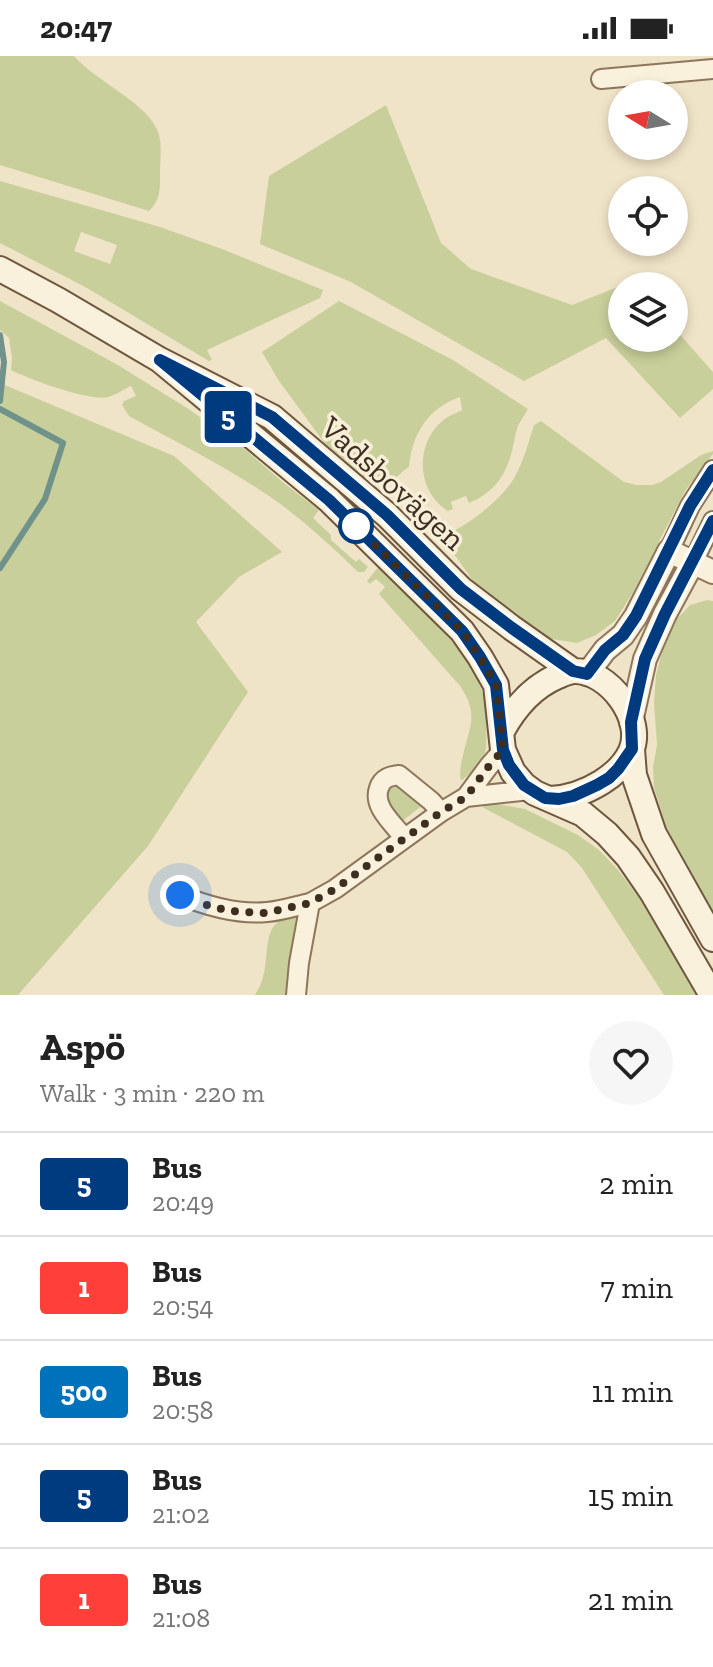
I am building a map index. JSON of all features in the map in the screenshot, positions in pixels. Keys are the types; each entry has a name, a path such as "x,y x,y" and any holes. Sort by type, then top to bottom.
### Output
{"main road":[{"name":"Vadsbovägen","path":"0,269 160,360 272,417 387,515 461,589 512,628 580,672"},
{"name":"Vadsbovägen","path":"160,360 329,500 462,631 496,685 503,740"},
{"path":"712,995 628,857 583,814 540,794 513,772 503,740 517,706 549,680 580,672 596,677 612,688 625,704 631,722 634,775 654,834 713,939"},
{"path":"540,794 573,796 597,785 618,769 632,749"}],"street":[{"path":"601,79 713,69"},
{"path":"580,672 623,635 636,616 690,506 713,470"},
{"path":"631,722 645,659 665,614 703,567 713,521"},
{"path":"669,551 703,567"},
{"path":"180,895 229,911 265,913 310,903 335,889 466,797 489,766 503,740"},
{"path":"404,838 377,800 377,792 385,778 399,775 441,812"},
{"path":"466,797 540,794"},
{"path":"296,995 310,903"}],"green space":[{"path":"0,56 74,56 145,113 154,124 161,148 159,193 149,211 0,165"},
{"path":"386,105 441,243 471,269 572,305 608,291 608,340 606,338 524,381 351,282 260,244 269,176"},
{"path":"0,181 157,226 323,290 320,298 207,350 212,360 209,361 87,288 0,243","holes":["81,232 117,245 110,264 74,251"]},
{"path":"0,301 118,365 241,446 319,510 313,518 331,535 331,540 356,562 359,559 368,567 364,572 358,572 315,532 269,496 218,464 129,416 122,405 136,396 131,386 100,398 45,384 11,370 9,338 0,330"},
{"path":"339,301 453,360 528,409 518,426 506,468 497,483 485,494 469,503 466,496 451,502 453,509 448,511 430,493 425,482 423,457 426,445 440,423 462,410 460,397 431,415 418,433 409,467 385,489 374,480 361,476 332,453 279,381 262,352"},
{"path":"688,344 713,372 713,389 680,418 619,352 688,352"},
{"path":"0,383 174,456 282,552 239,577 196,622 248,692 148,846 18,995 0,995"},
{"path":"541,421 624,482 637,485 661,482 701,455 713,451 685,491 615,621 596,635 577,643 552,639 527,626 477,587 457,558 437,539 477,516 504,492 518,470 534,425"},
{"path":"379,566 449,637 482,689 486,750 481,762 461,781 461,765 471,720 466,696 379,594 385,587 376,579 370,584 367,581"},
{"path":"713,601 713,916 667,829 654,788 653,767 657,745 656,675 665,640 677,619 690,605"},
{"path":"395,785 423,805 401,822 387,803 387,791"},
{"path":"492,803 525,809 578,835 599,850 643,903 697,995 664,995 582,868 567,852 482,807"},
{"path":"289,916 297,919 300,925 291,995 255,995 265,968 270,933 280,920"}],"waterway":[{"path":"0,335 4,362 0,401"},
{"path":"0,409 63,443 45,499 0,568"}],"bus line":[{"name":"5","path":"713,470 690,506 636,616 587,674 573,671 461,589 387,515 272,417 160,360 329,500 462,631 496,685 503,750 509,765 524,785 545,798 573,796 597,785 618,769 632,749 631,722 645,659 713,521"}],"route":[{"path":"180,895 229,911 265,913 310,903 335,889 466,797 503,750 496,685 480,657 462,631 356,526"}]}
